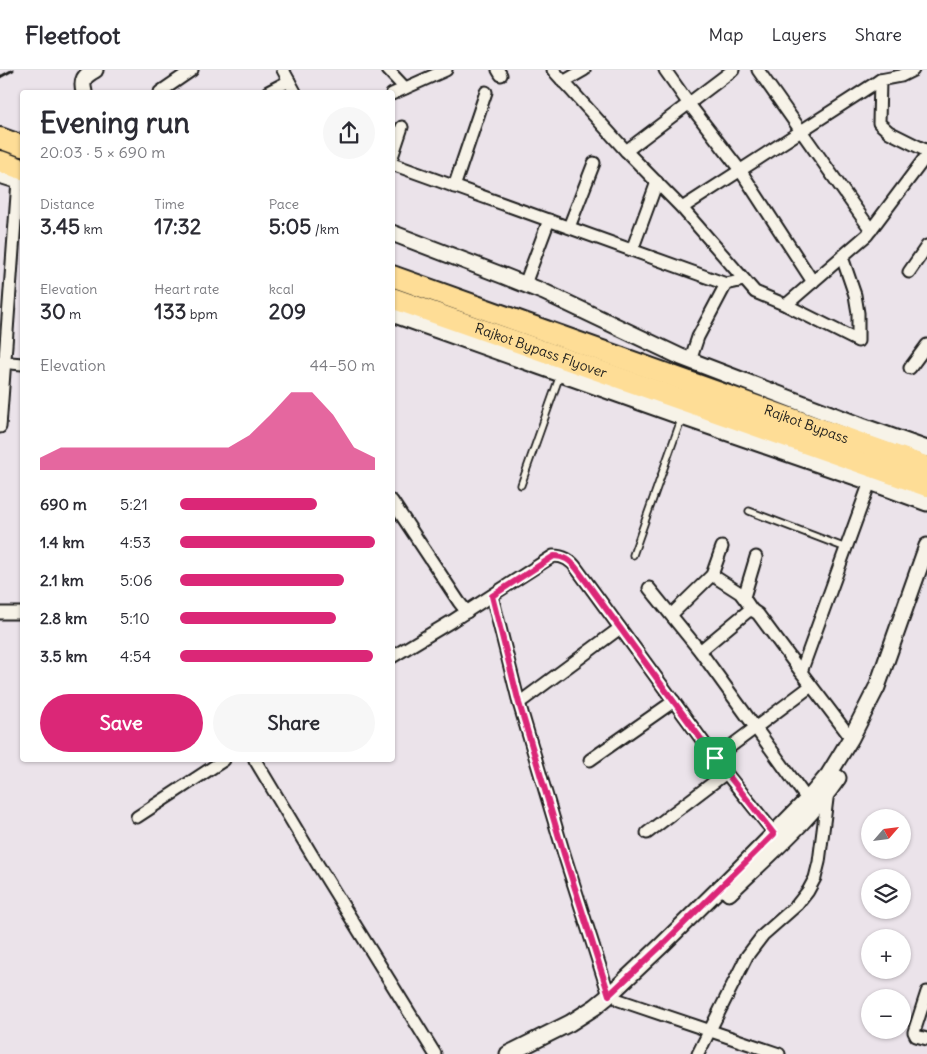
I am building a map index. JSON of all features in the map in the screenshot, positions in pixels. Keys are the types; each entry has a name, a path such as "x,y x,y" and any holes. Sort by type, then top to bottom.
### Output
{"highway":[{"path":"0,138 20,145"},
{"path":"0,161 20,176"},
{"name":"Rajkot Bypass Flyover","path":"395,277 685,381"},
{"name":"Rajkot Bypass Flyover","path":"395,299 602,372 685,410"},
{"name":"Rajkot Bypass","path":"685,381 927,467"},
{"name":"Rajkot Bypass","path":"685,410 724,415 927,486"},
{"path":"724,415 744,438"}],"street":[{"path":"84,90 82,83 85,77 95,70"},
{"path":"163,90 192,70"},
{"path":"283,70 294,90"},
{"path":"388,70 405,88"},
{"path":"395,93 446,70"},
{"path":"553,70 626,151 682,208 755,292 786,305 858,341 858,313 855,294 842,257"},
{"path":"563,82 584,70"},
{"path":"665,70 740,170 813,282"},
{"path":"626,151 733,70"},
{"path":"682,208 880,80 901,76 913,70"},
{"path":"760,71 800,131 871,230"},
{"path":"786,305 867,235 927,153 889,132 880,123 880,80"},
{"path":"272,90 289,81"},
{"path":"454,186 486,92"},
{"path":"395,148 402,126"},
{"path":"569,227 594,163"},
{"path":"395,165 726,284 744,280"},
{"path":"0,174 20,177"},
{"path":"632,250 657,182"},
{"path":"0,427 2,362 20,187"},
{"path":"525,284 549,220"},
{"path":"395,235 525,284 690,361 927,449"},
{"path":"909,272 927,246"},
{"path":"685,381 698,338 726,284"},
{"path":"395,315 560,373 685,410 744,438 927,502"},
{"path":"910,368 927,345"},
{"path":"2,362 20,364"},
{"path":"801,672 870,482"},
{"path":"395,505 458,602 467,612"},
{"path":"811,804 852,738 877,687 927,546"},
{"path":"671,615 712,575 722,547"},
{"path":"395,655 554,556 561,556 577,569 726,773 778,838"},
{"path":"744,597 756,557"},
{"path":"712,575 744,597 752,610 758,614 852,738"},
{"path":"530,1054 585,1026 607,1010 614,997 662,945 778,838 811,804 828,792 852,756 873,716 927,575"},
{"path":"649,588 700,651 811,804"},
{"path":"492,596 519,703 564,854 614,997"},
{"path":"700,651 747,612 752,610"},
{"path":"0,613 20,613"},
{"path":"519,703 620,628"},
{"path":"715,758 811,686"},
{"path":"590,760 674,701"},
{"path":"137,816 221,762"},
{"path":"256,762 435,1054"},
{"path":"647,834 726,773"},
{"path":"698,1054 747,956 763,935 797,905 812,885 819,862 829,774"},
{"path":"927,992 914,1032 916,1036 927,1039"},
{"path":"614,997 779,1054"},
{"path":"508,1054 582,1017 614,997"}],"lane":[{"path":"521,486 560,373"},
{"path":"633,555 685,410"},
{"path":"749,511 846,548"}],"railway":[{"path":"0,77 13,70"}],"route":[{"path":"554,556 561,556 568,560 577,569 715,758 774,834 609,995 519,703 492,596 554,556"}]}
